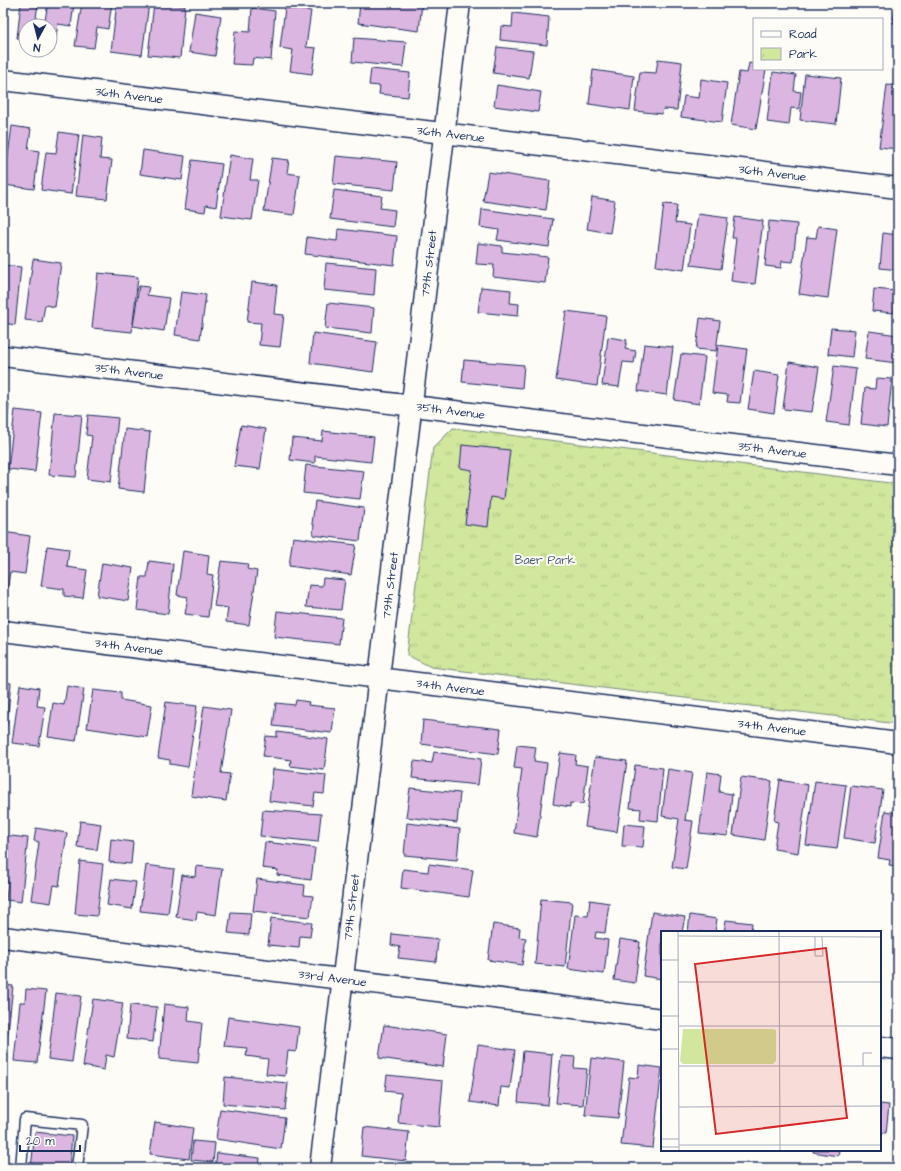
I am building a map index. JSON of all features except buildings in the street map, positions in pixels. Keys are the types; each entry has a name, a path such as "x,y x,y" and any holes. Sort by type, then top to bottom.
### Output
{"street":[{"name":"79th Street","path":"320,1168 460,3"},
{"name":"36th Avenue","path":"3,80 898,188"},
{"name":"35th Avenue","path":"3,356 898,465"},
{"name":"34th Avenue","path":"3,631 898,743"},
{"name":"33rd Avenue","path":"3,937 661,1020"},
{"path":"881,1047 898,1049"}],"lane":[{"path":"22,1168 25,1119 82,1125 77,1168"}],"green space":[{"name":"Baer Park","path":"453,428 898,484 898,724 431,667 407,655 433,448"}]}
